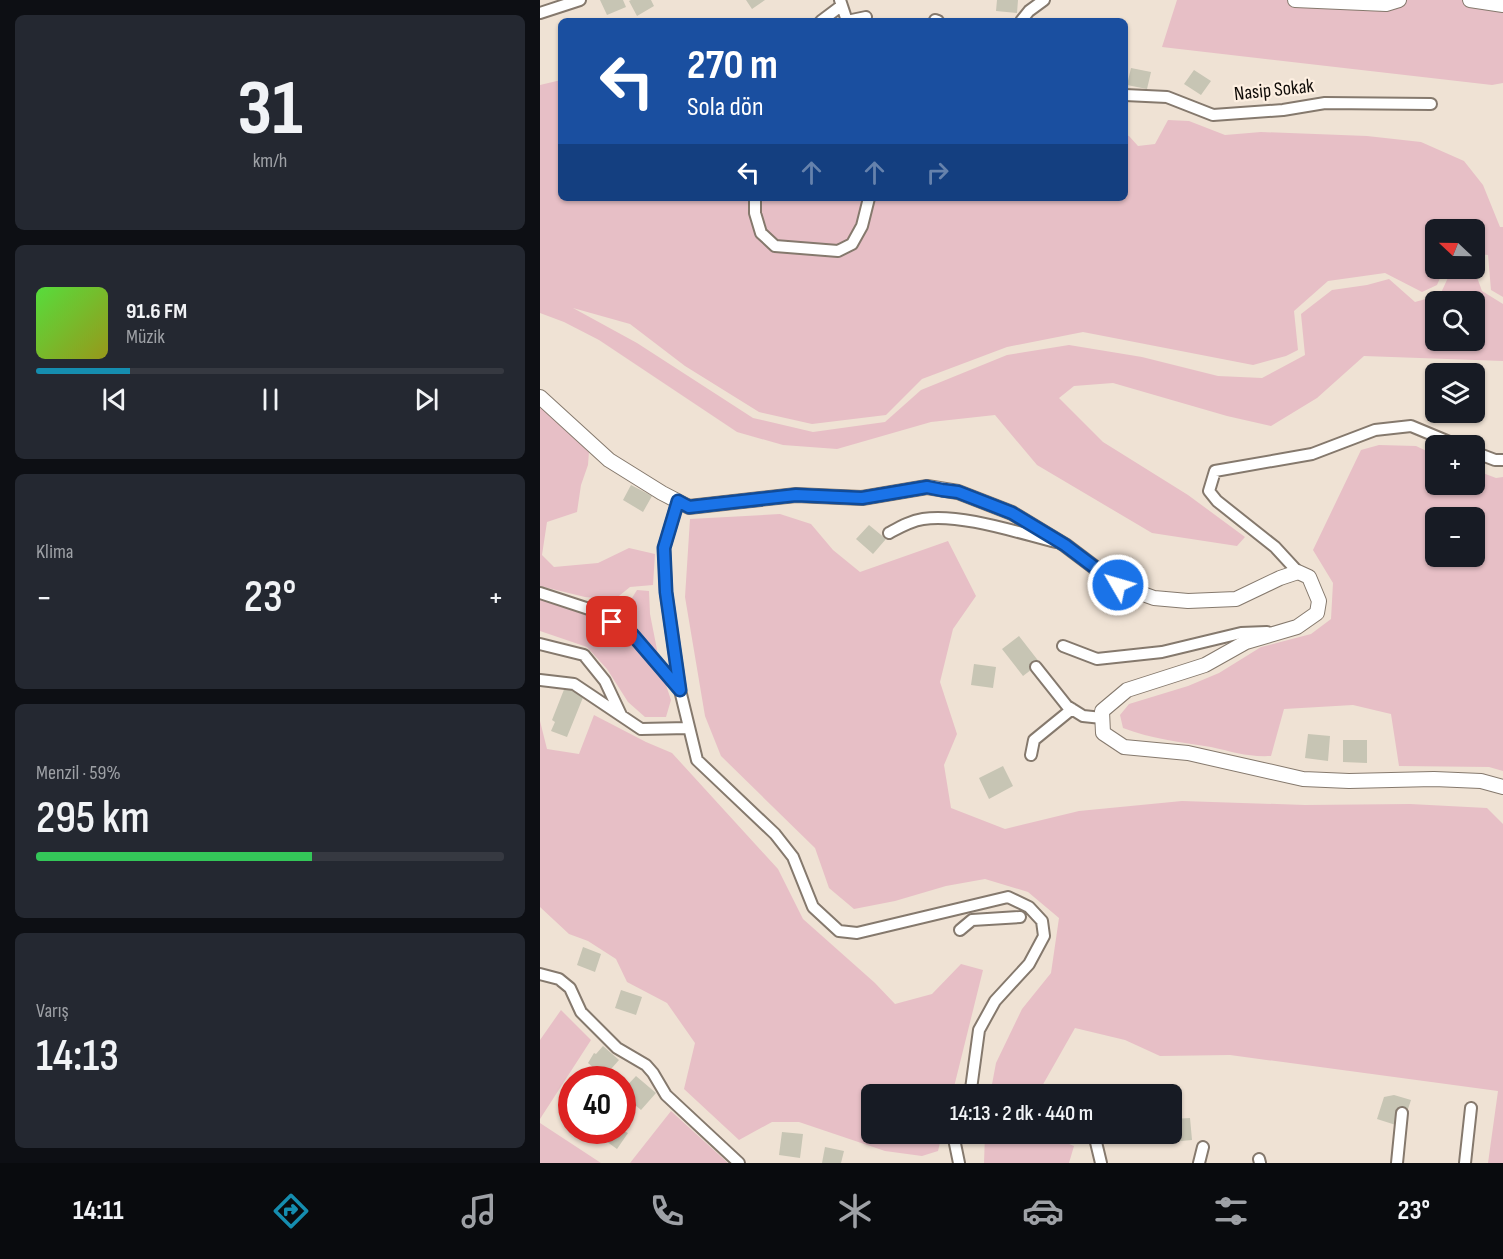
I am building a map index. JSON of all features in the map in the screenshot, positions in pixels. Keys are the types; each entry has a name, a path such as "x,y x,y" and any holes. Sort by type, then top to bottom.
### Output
{"street":[{"path":"540,13 580,0"},
{"path":"1023,18 1044,0"},
{"path":"1295,0 1374,4 1386,4 1399,0"},
{"path":"1470,0 1503,5"},
{"path":"824,18 841,3 846,18"},
{"path":"861,18 866,17"},
{"name":"Nasip Sokak","path":"1128,95 1167,97 1214,115 1283,110 1325,103 1431,104"},
{"path":"755,201 755,213 761,233 775,246 838,251 852,244 862,226 868,201"},
{"path":"540,397 609,460 689,507 796,495 862,498 927,487 958,492 1012,513 1065,545 1118,585 1154,598 1188,601 1236,599 1298,572"},
{"path":"1433,435 1411,426 1376,430 1312,454 1215,471 1209,491 1217,501 1275,547 1298,572 1309,577 1319,601 1317,614 1297,627 1246,642 1205,665 1127,690 1102,711 1103,732 1124,747 1188,753 1303,779 1349,781 1434,779 1481,781 1503,787"},
{"path":"1485,456 1503,460"},
{"path":"678,501 664,548 666,592 680,690 697,760 775,834 793,857 813,907 838,931 857,933 1008,897 1029,907 1042,921 1044,936 1029,964 995,1001 979,1030 972,1084"},
{"path":"889,533 906,524 925,519 964,520 1065,545"},
{"path":"540,593 592,610 632,634 680,690"},
{"path":"1063,646 1097,659 1162,652 1241,633 1280,632"},
{"path":"540,644 584,655 605,681 622,716"},
{"path":"1036,667 1056,694 1072,708 1083,716 1102,718"},
{"path":"540,680 574,684 641,729 688,728"},
{"path":"1031,755 1034,740 1072,708"},
{"path":"965,907 972,920"},
{"path":"960,930 972,920 1020,917"},
{"path":"540,974 559,980 570,988 581,1012 617,1048 646,1065 666,1095 739,1163"},
{"path":"1465,1163 1471,1108"},
{"path":"1397,1163 1402,1113"},
{"path":"955,1144 959,1163"},
{"path":"1096,1144 1101,1163"},
{"path":"1199,1163 1203,1147"}],"shaded area":[{"path":"1177,0 1503,0 1503,83 1492,85 1162,47"},
{"path":"558,81 558,201 1128,201 1128,136 1138,146 1155,144 1168,120 1189,121 1225,135 1261,132 1367,136 1421,142 1464,161 1483,185 1500,227 1503,227 1503,297 1491,290 1488,255 1485,255 1485,219 1425,219 1425,279 1440,279 1437,285 1422,292 1385,273 1328,281 1294,311 1298,350 1286,356 1253,365 1083,332 1007,347 922,379 886,415 812,424 759,412 685,366 630,324 573,308 637,343 753,418 813,432 885,422 921,390 1007,355 1069,345 1142,357 1218,376 1262,378 1305,355 1301,314 1332,290 1389,279 1415,302 1425,299 1425,351 1485,351 1485,293 1503,304 1503,361 1364,356 1317,398 1271,426 1227,416 1113,383 1074,386 1059,398 1103,442 1188,495 1245,537 1237,546 1152,533 1037,465 995,415 931,422 837,449 783,445 737,432 599,340 564,322 540,313 540,85"},
{"path":"1447,279 1478,279 1482,291 1442,291"},
{"path":"540,407 589,451 577,512 547,522 542,555 554,567 598,563 629,548 655,554 653,585 630,587 614,600 585,597 540,586"},
{"path":"1379,445 1416,446 1425,450 1425,495 1485,495 1485,474 1496,478 1503,477 1503,771 1489,767 1399,766 1391,714 1353,705 1284,709 1271,756 1247,755 1166,740 1123,728 1120,715 1129,704 1188,686 1219,673 1261,647 1311,634 1331,619 1333,583 1313,550 1361,450"},
{"path":"780,514 811,524 833,550 860,572 948,541 976,596 953,629 940,682 957,734 944,765 951,808 1005,829 1079,811 1182,801 1305,805 1410,804 1487,808 1503,824 1503,1163 1488,1163 1498,1091 1230,1055 1160,1056 1125,1040 1075,1028 1043,1084 992,1084 996,1063 1022,1009 1051,973 1059,918 1028,892 985,879 946,886 895,901 854,909 829,888 815,848 721,756 705,716 685,597 690,519"},
{"path":"637,590 649,591 650,614 661,670 671,700 666,717 645,717 628,702 607,669 587,647 540,631 540,595 610,611 627,606"},
{"path":"594,715 672,753 778,869 803,919 875,983 895,1004 932,994 961,964 983,970 955,1084 861,1084 861,1143 799,1122 772,1122 739,1140 684,1089 695,1043 667,1003 627,982 616,959 588,941 569,934 540,907 540,721 547,749 579,754"},
{"path":"561,1010 591,1040 574,1066 558,1066 558,1091 540,1119 540,1040"},
{"path":"671,1111 728,1163 630,1163"},
{"path":"540,1123 558,1135 558,1144 572,1144 601,1163 540,1163"},
{"path":"864,1144 940,1144 938,1151 922,1156 885,1151"},
{"path":"985,1144 1069,1144 1074,1146 1069,1163 984,1163"}],"building":[{"path":"600,0 623,0 626,7 607,15"},
{"path":"651,0 654,6 637,16 629,1"},
{"path":"746,0 765,0 752,9"},
{"path":"997,0 1018,0 1017,13 996,11"},
{"path":"1131,68 1151,72 1147,89 1128,85"},
{"path":"1194,70 1211,81 1201,95 1184,84"},
{"path":"631,485 652,496 643,512 623,500"},
{"path":"869,525 886,539 873,554 856,539"},
{"path":"1019,636 1040,663 1023,676 1002,649"},
{"path":"974,664 996,667 993,688 971,685"},
{"path":"565,687 584,695 567,737 551,731 555,722 552,720"},
{"path":"1308,734 1330,736 1328,761 1305,758"},
{"path":"1343,740 1367,740 1367,763 1343,762"},
{"path":"1003,766 1013,786 989,799 979,778"},
{"path":"583,947 601,954 595,972 577,965"},
{"path":"621,990 642,997 636,1015 615,1008"},
{"path":"603,1046 619,1060 614,1066 591,1066 588,1063 594,1053 596,1054"},
{"path":"636,1076 656,1093 641,1110 636,1106"},
{"path":"1394,1095 1411,1100 1402,1127 1377,1119 1384,1097"},
{"path":"1182,1118 1190,1118 1192,1140 1182,1141"},
{"path":"782,1132 803,1134 800,1158 779,1155"},
{"path":"610,1144 620,1144 617,1149"},
{"path":"825,1147 844,1151 841,1163 822,1163"}],"route":[{"path":"612,622 632,634 680,690 666,592 664,548 678,501 689,507 796,495 862,498 927,487 958,492 1012,513 1065,545 1118,585"}]}
